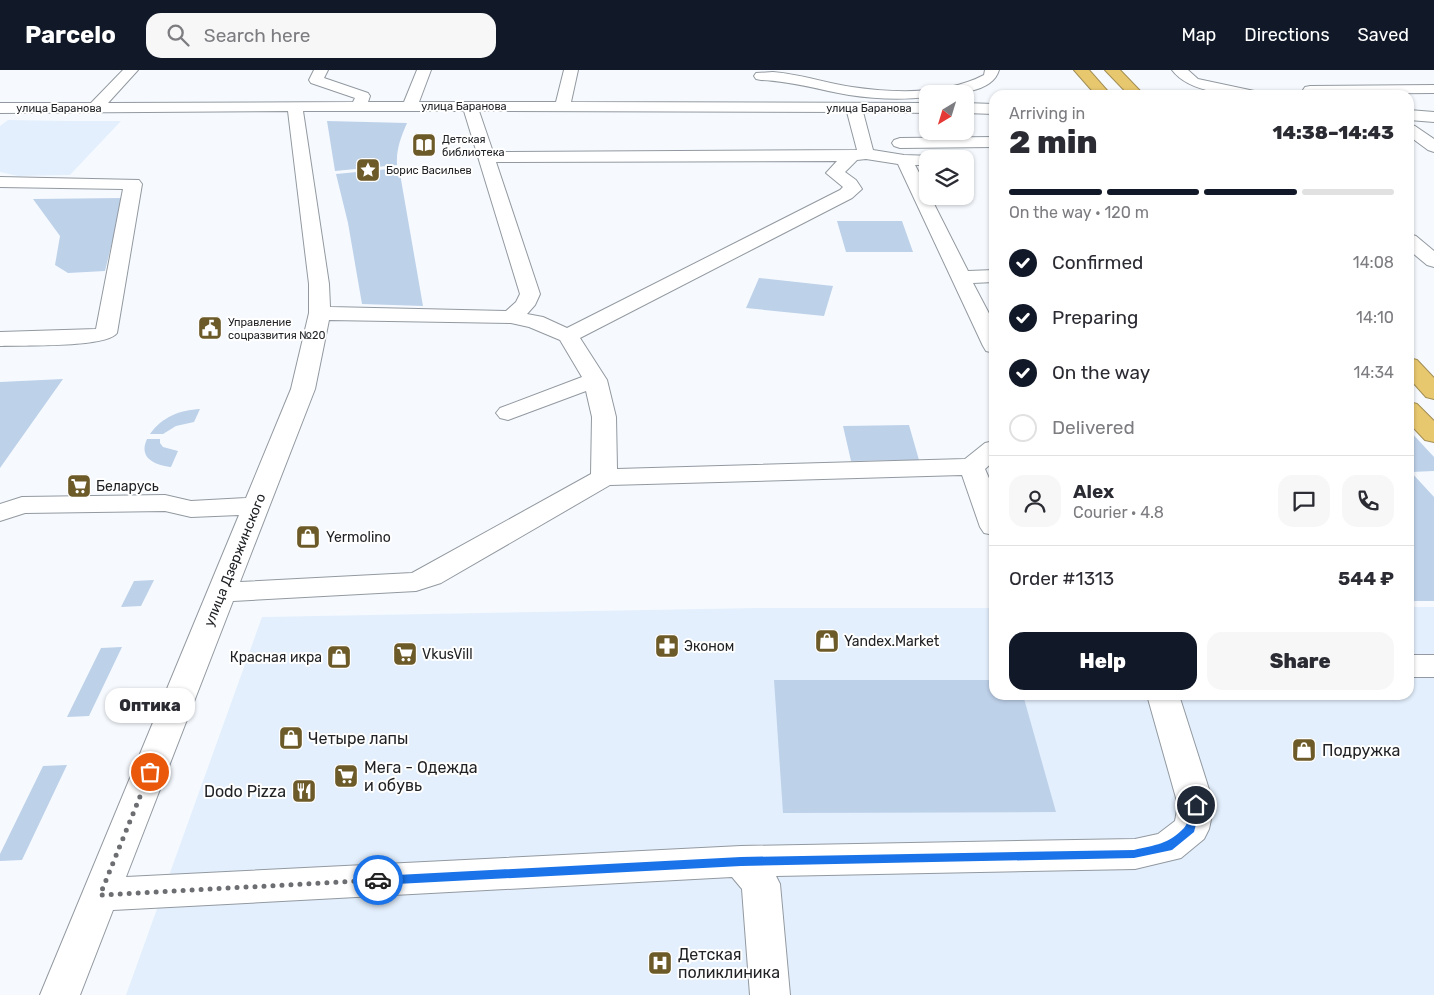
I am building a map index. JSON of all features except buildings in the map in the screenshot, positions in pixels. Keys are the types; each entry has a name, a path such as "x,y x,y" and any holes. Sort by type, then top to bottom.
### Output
{"highway":[{"path":"1081,70 1099,90"},
{"path":"1112,70 1133,90"},
{"path":"1414,370 1434,392"},
{"path":"1414,414 1434,435"}],"street":[{"path":"95,108 131,70"},
{"path":"321,70 316,80 363,96 358,107"},
{"path":"410,106 424,70"},
{"path":"562,106 570,70"},
{"path":"763,108 761,73 790,77 852,91 918,93 969,87 990,77 992,70"},
{"path":"1179,70 1193,82 1231,90"},
{"path":"1310,90 1434,89"},
{"name":"улица Баранова","path":"0,108 95,108 302,114 336,107 410,106 919,108"},
{"path":"470,106 530,294 525,305 510,317"},
{"path":"854,108 860,151"},
{"path":"974,108 989,109"},
{"name":"улица Дзержинского","path":"60,995 303,389 320,313 319,284 295,113"},
{"path":"1414,116 1434,117"},
{"path":"1414,133 1434,147"},
{"path":"486,157 860,151 989,142"},
{"path":"860,151 904,160 919,160"},
{"path":"568,336 846,194 853,189 850,184 835,173 860,151"},
{"path":"904,160 989,336"},
{"path":"0,182 133,184 106,333 98,336 0,339"},
{"path":"1414,244 1434,261"},
{"path":"960,277 989,276"},
{"path":"320,313 510,317 535,322 568,336 595,380 604,417 604,477"},
{"path":"508,413 595,380"},
{"path":"222,592 416,582 436,573 604,477 972,467 989,452"},
{"path":"972,467 989,513"},
{"path":"0,513 22,505 165,503 191,509 256,506"},
{"path":"1414,666 1434,666"},
{"path":"100,895 741,861 1134,854 1168,847 1191,829 1196,805 1164,700"},
{"path":"741,861 761,884 770,995"}],"shaded area":[{"path":"8,120 121,121 70,175 18,176 0,172 0,126"},
{"path":"327,121 407,123 398,148 397,165 335,171"},
{"path":"399,168 423,306 362,304 348,223 336,174"},
{"path":"123,198 105,271 68,273 55,265 60,236 33,199"},
{"path":"837,221 902,221 913,252 846,252"},
{"path":"759,278 833,286 824,316 746,308"},
{"path":"63,379 0,468 0,382"},
{"path":"200,409 194,422 176,426 163,434 150,434 160,423 172,416 185,411"},
{"path":"909,425 919,460 851,461 843,426"},
{"path":"1414,435 1434,457 1434,471 1414,472"},
{"path":"147,439 160,439 163,447 178,451 171,467 154,462 146,456 145,446"},
{"path":"1414,475 1434,497 1434,601 1414,601"},
{"path":"154,580 141,606 121,607 134,581"},
{"path":"1414,607 1434,607 1434,995 126,995 262,617 756,608 989,608 989,700 1414,700"},
{"path":"122,647 89,716 67,717 101,648"},
{"path":"774,680 989,680 989,700 1024,700 1056,812 783,813"},
{"path":"67,765 22,860 0,861 0,854 43,766"}],"way so far":[{"path":"150,772 100,895 378,880"}],"place":[{"name":"Детская библиотека","path":"424,145"},
{"name":"Борис Васильев","path":"368,170"},
{"name":"Управление соцразвития №20","path":"210,328"},
{"name":"Беларусь","path":"79,486"},
{"name":"Yermolino","path":"308,537"},
{"name":"Yandex.Market","path":"827,641"},
{"name":"Эконом","path":"667,646"},
{"name":"VkusVill","path":"405,654"},
{"name":"Красная икра","path":"339,657"},
{"name":"Четыре лапы","path":"291,738"},
{"name":"Подружка","path":"1304,750"},
{"name":"Оптика","path":"150,772"},
{"name":"Мега - Одежда и обувь","path":"346,776"},
{"name":"Dodo Pizza","path":"304,791"},
{"name":"Детская поликлиника","path":"660,963"}],"route":[{"path":"378,880 741,861 1134,854 1168,847 1191,829 1196,805"}]}
